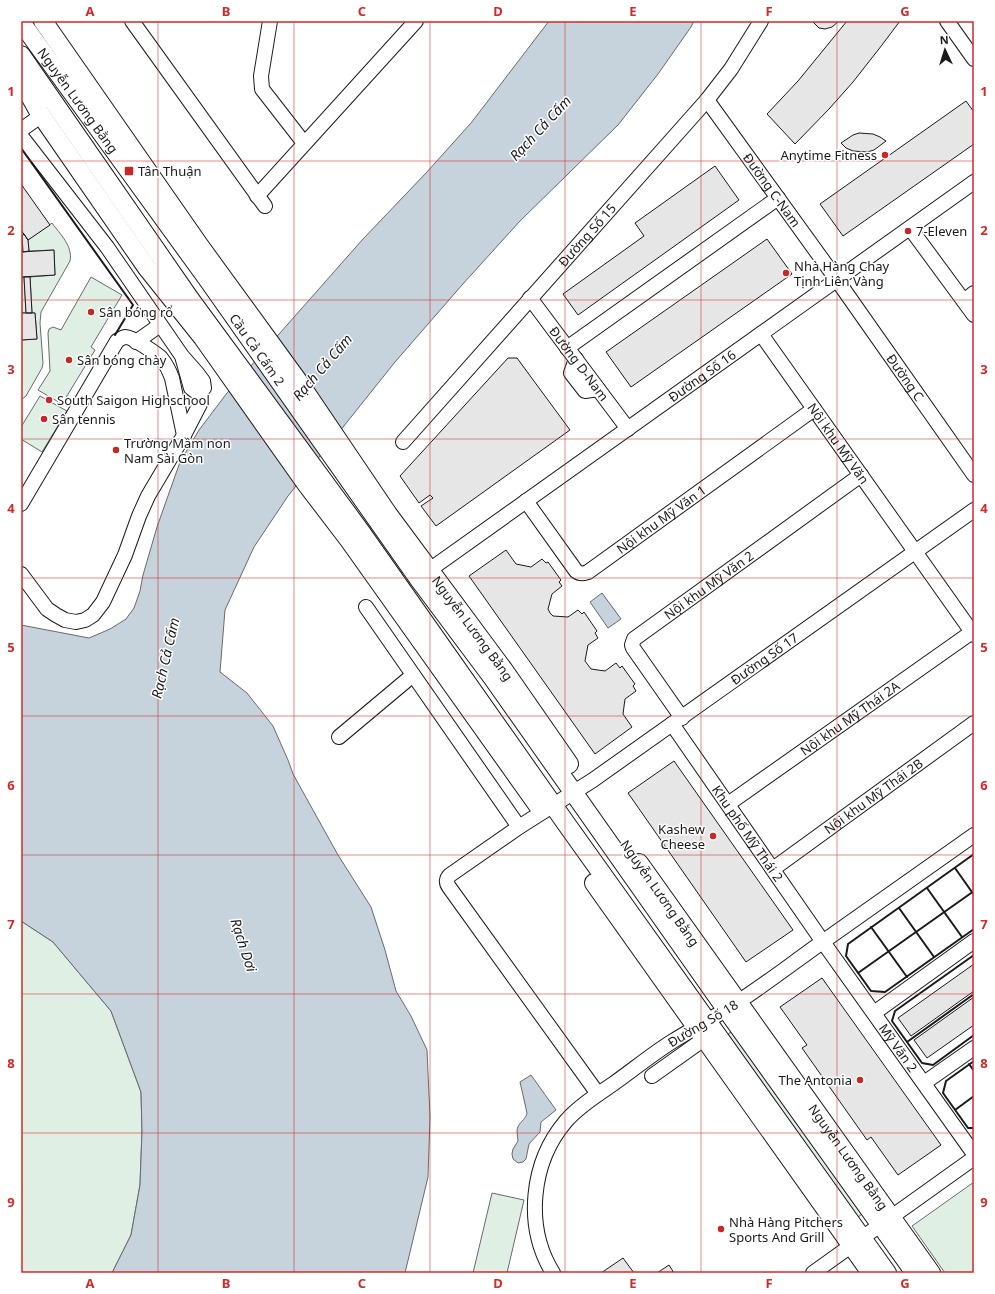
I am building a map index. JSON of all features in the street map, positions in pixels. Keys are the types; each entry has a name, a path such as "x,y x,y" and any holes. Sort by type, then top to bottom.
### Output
{"main road":[{"name":"Nguyễn Lương Bằng","path":"45,22 214,277"},
{"name":"Nguyễn Lương Bằng","path":"24,31 214,277"},
{"name":"Nguyễn Lương Bằng","path":"21,55 184,303"},
{"path":"21,80 42,115 147,268 184,303"},
{"name":"Cầu Cả Cấm 2","path":"214,277 382,517"},
{"name":"Cầu Cả Cấm 2","path":"184,303 355,536 548,809"},
{"name":"Nguyễn Lương Bằng","path":"382,517 424,574 492,677 579,790 886,1221 931,1273"},
{"path":"548,809 703,1029 857,1242 887,1273"},
{"name":"Nguyễn Lương Bằng","path":"886,1221 915,1273"},
{"path":"857,1242 871,1273"}],"street":[{"path":"132,21 261,201 304,143 416,21"},
{"path":"270,21 260,76 260,85 264,93 304,143"},
{"name":"Đường Số 15","path":"403,442 707,100 731,69 761,21"},
{"path":"947,21 974,59"},
{"path":"24,31 45,22"},
{"name":"Đường C-Nam","path":"707,100 837,280"},
{"path":"21,130 42,115"},
{"path":"21,136 107,247 182,356 191,388 195,392 200,392 200,404 184,435 148,496 125,555 103,602 93,615 85,620 76,622 65,620 56,615 47,609 21,574"},
{"name":"Đường Số 16","path":"424,574 974,182"},
{"path":"567,348 778,198"},
{"path":"910,228 969,297 974,315"},
{"name":"Đường C","path":"837,280 974,474"},
{"name":"Đường D-Nam","path":"530,298 628,429"},
{"path":"136,342 160,325"},
{"name":"Nội khu Mỹ Văn","path":"761,334 915,552"},
{"path":"21,504 116,342 120,339 126,337 158,355 168,369 173,382 184,435"},
{"name":"Nội khu Mỹ Văn 1","path":"526,501 576,571 579,574 584,574 814,409"},
{"name":"Nội khu Mỹ Văn 2","path":"677,721 633,648 632,645 634,639 861,475"},
{"name":"Đường Số 17","path":"598,1094 447,884 448,877 519,827 579,790 974,510"},
{"path":"915,552 973,633"},
{"path":"366,606 519,827"},
{"name":"Nội khu Mỹ Thái 2A","path":"728,804 973,633"},
{"path":"339,736 413,675"},
{"name":"Khu phố Mỹ Thái 2","path":"677,721 728,804 823,942"},
{"name":"Nội khu Mỹ Thái 2B","path":"773,868 974,723"},
{"name":"Đường Số 18","path":"553,1273 543,1254 536,1223 536,1193 547,1152 567,1120 598,1094 672,1042 703,1029 732,1006 974,835"},
{"path":"874,1013 974,941"},
{"name":"Mỹ Văn 2","path":"823,942 974,1154"},
{"path":"652,1076 703,1029"},
{"path":"924,1084 974,1048"},
{"path":"813,1273 974,1158"}],"green space":[{"path":"52,223 68,245 70,250 70,261 41,312 42,368 26,396 21,400 21,340 37,339 35,313 32,313 30,277 55,275 54,250 29,251 28,240"},
{"path":"21,277 24,277 26,313 21,313"},
{"path":"91,277 122,295 91,347 95,350 62,404 38,390 50,371 48,333 49,329 53,327 61,330"},
{"name":"Sân tennis","path":"40,396 67,411 42,452 21,439 21,427"},
{"path":"21,921 53,942 111,1011 141,1092 142,1131 140,1185 131,1235 112,1273 21,1273"},
{"path":"733,1032 862,1214 858,1217 728,1035 729,1033"},
{"path":"974,1182 974,1273 945,1273 912,1226"},
{"path":"492,1193 524,1200 507,1273 473,1273"}],"water":[{"path":"549,21 694,21 658,74 618,125 520,221 462,285 395,362 288,496 254,547 225,610 220,672 247,693 273,726 293,774 338,855 371,907 396,991 411,1016 427,1050 430,1117 428,1177 405,1273 112,1273 131,1235 140,1185 142,1131 141,1092 111,1011 53,942 21,921 21,625 89,638 110,629 126,619 134,608 140,591 143,575 157,527 180,462 199,430 227,393 363,239 471,123"},
{"path":"602,593 621,619 608,628 590,602"},
{"path":"531,1075 556,1110 541,1122 540,1132 529,1144 526,1159 523,1162 518,1163 513,1159 512,1154 518,1141 517,1128 527,1113 520,1082"}],"building":[{"path":"812,21 839,21 832,27 825,29 819,28"},
{"path":"847,21 900,21 853,82 795,144 767,114 798,81"},
{"path":"966,101 974,112 974,144 843,236 820,204"},
{"path":"859,133 873,134 886,141 874,150 867,152 853,151 846,148 841,143"},
{"path":"715,166 739,200 578,315 563,294 644,236 635,223"},
{"path":"21,184 50,225 28,240 21,230"},
{"path":"24,234 28,240 29,251 23,252 22,236"},
{"path":"767,239 792,274 631,387 606,352"},
{"path":"54,250 55,275 21,277 21,252"},
{"path":"24,277 30,277 32,313 26,313"},
{"path":"21,313 35,313 37,339 21,340"},
{"path":"508,358 517,358 570,430 436,526 421,506 433,498 430,495 419,503 400,476"},
{"path":"506,550 516,564 531,567 542,559 546,563 548,562 561,580 559,582 562,586 552,594 548,609 550,613 553,616 568,617 578,610 582,614 584,612 597,631 595,633 598,638 588,645 585,661 591,669 605,671 616,663 620,668 622,666 635,684 633,686 636,691 625,699 623,714 632,727 595,754 469,576"},
{"path":"674,761 793,930 746,962 628,793"},
{"path":"974,964 974,991 911,1036 898,1018"},
{"name":"The Antonia","path":"822,978 941,1145 898,1175 871,1137 867,1140 802,1048 807,1045 780,1007"},
{"path":"974,997 974,1025 927,1058 914,1040"},
{"path":"623,1258 634,1273 601,1273"},
{"path":"669,1265 674,1273 657,1273"}],"wall":[{"path":"21,148 133,305 115,335"},
{"path":"974,854 848,944 846,956 871,991 885,992 974,929"},
{"path":"955,868 974,895"},
{"path":"927,888 962,937"},
{"path":"858,973 974,891"},
{"path":"899,908 934,957"},
{"path":"871,927 907,977"},
{"path":"974,955 895,1011 892,1021 907,1042 974,994"},
{"path":"907,1042 922,1063 933,1065 974,1035"},
{"path":"974,1061 946,1081 943,1093 968,1128 974,1128"},
{"path":"969,1064 974,1071"},
{"path":"955,1110 974,1096"}],"place":[{"name":"Anytime Fitness","path":"885,155"},
{"name":"Tân Thuận","path":"129,171"},
{"name":"7-Eleven","path":"908,231"},
{"name":"Nhà Hàng Chay Tịnh Liên Vàng","path":"786,273"},
{"name":"Sân bóng rổ","path":"91,312"},
{"name":"Sân bóng chày","path":"69,360"},
{"name":"South Saigon Highschool","path":"49,400"},
{"name":"Sân tennis","path":"44,419"},
{"name":"Trường Mầm non Nam Sài Gòn","path":"116,450"},
{"name":"Kashew Cheese","path":"713,836"},
{"name":"The Antonia","path":"860,1080"},
{"name":"Nhà Hàng Pitchers Sports And Grill","path":"721,1229"}],"water label":[{"name":"Rạch Cả Cấm","path":"540,128"},
{"name":"Rạch Cả Cấm","path":"322,367"},
{"name":"Rạch Cả Cấm","path":"165,658"},
{"name":"Rạch Dơi","path":"244,945"}]}
